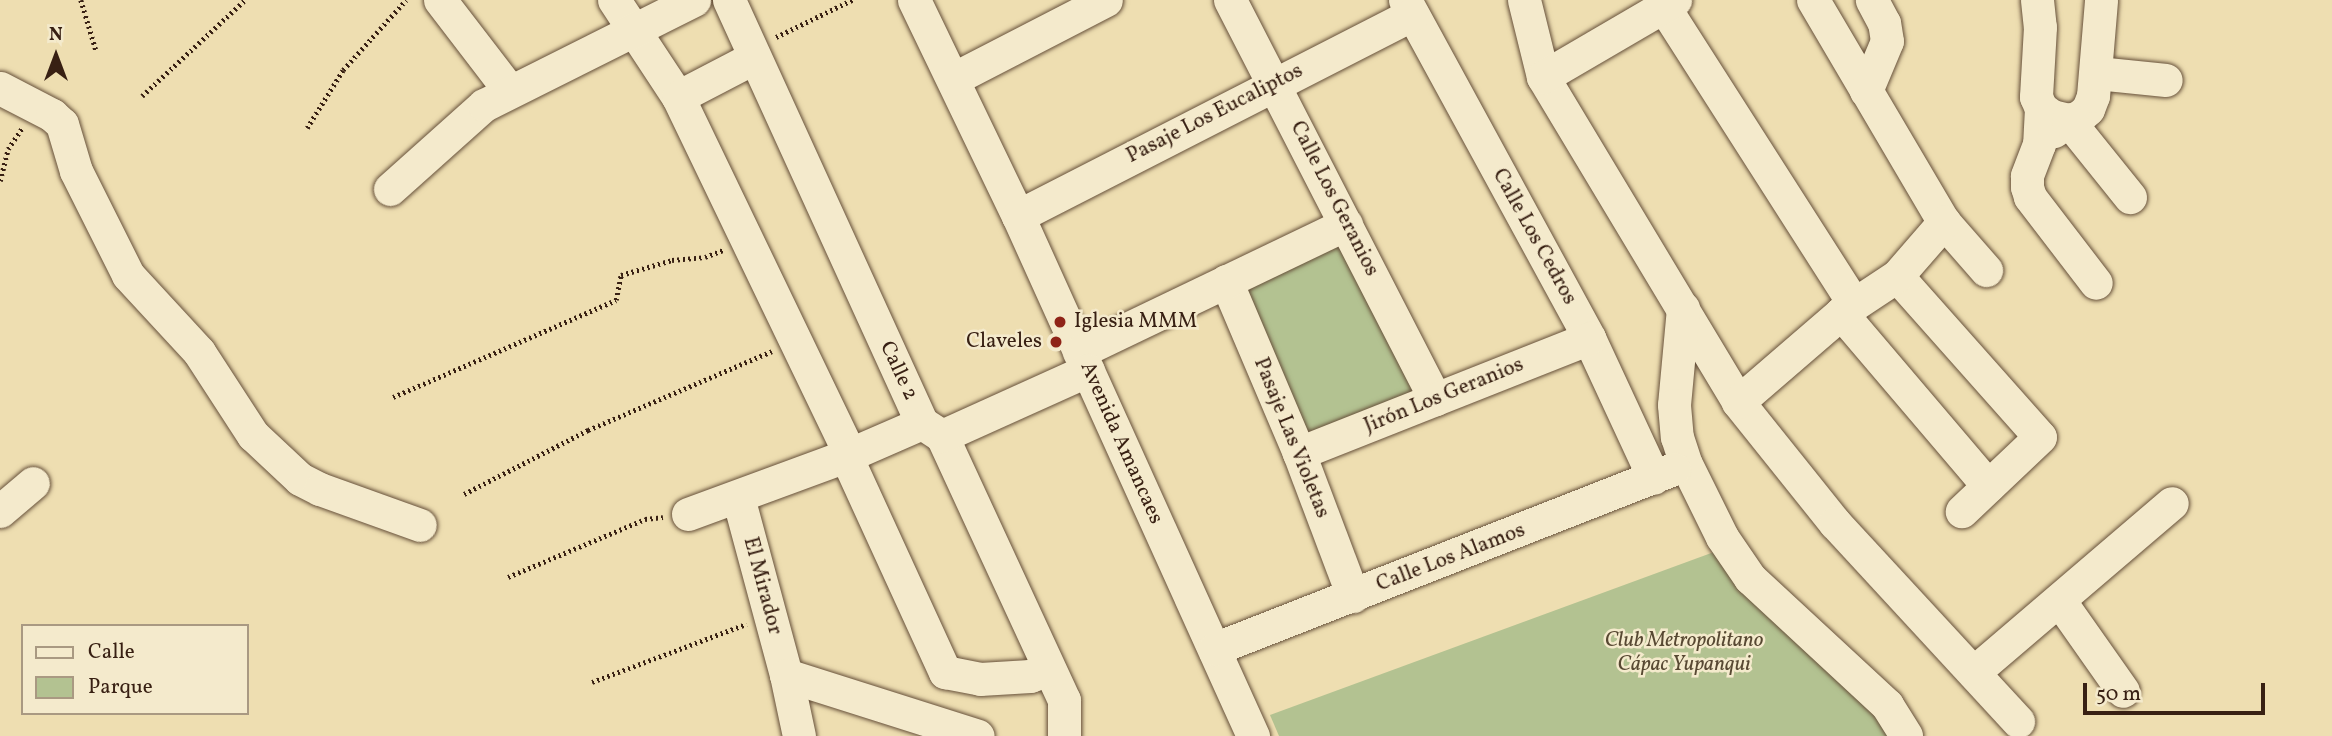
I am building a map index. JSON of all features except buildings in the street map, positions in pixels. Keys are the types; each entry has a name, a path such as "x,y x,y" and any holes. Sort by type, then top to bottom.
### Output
{"street":[{"path":"440,0 509,90"},
{"path":"614,0 637,31 678,97 848,455 945,672 980,679 1030,676 1049,669"},
{"path":"390,189 484,105 509,90 637,31 694,0"},
{"name":"Calle 2","path":"729,0 752,54 1064,700 1064,736"},
{"name":"Avenida Amancaes","path":"914,0 1018,216 1253,736"},
{"name":"Calle Los Geranios","path":"1230,0 1435,399"},
{"path":"1524,0 1543,77 1738,402 1835,523 2018,721"},
{"path":"1813,0 1944,222 1986,270"},
{"path":"1866,91 1887,41 1884,23 1871,0"},
{"path":"2037,0 2040,27 2035,87 2054,114 2130,197"},
{"path":"2054,114 2079,117 2088,109 2097,73 2101,0"},
{"path":"953,79 1099,2"},
{"path":"1543,77 1660,5 1848,308 1988,486"},
{"name":"Pasaje Los Eucaliptos","path":"1018,216 1275,83 1409,7"},
{"name":"Calle Los Cedros","path":"1409,7 1589,338 1654,478"},
{"path":"678,97 752,54"},
{"path":"2097,73 2166,80"},
{"path":"0,88 52,115 62,124 76,171 128,275 199,352 253,435 300,479 320,489 420,525"},
{"path":"2054,114 2027,176 2030,197 2096,283"},
{"path":"1738,402 1848,308 1897,276 1944,222"},
{"path":"688,514 848,455 932,430 1083,361 1226,281 1346,224"},
{"path":"1897,276 2040,436 1962,511"},
{"name":"Pasaje Las Violetas","path":"1226,281 1299,453 1353,596"},
{"path":"1683,308 1674,405 1677,436 1686,464 1722,537 1749,578 1888,705 1906,736"},
{"name":"Jirón Los Geranios","path":"1299,453 1589,338"},
{"path":"1674,405 1683,387 1692,379 1703,373 1719,373"},
{"name":"Calle Los Alamos","path":"1214,649 1686,464"},
{"path":"0,511 33,483"},
{"name":"El Mirador","path":"738,497 786,675 799,736"},
{"path":"1974,672 2172,503"},
{"path":"2059,600 2123,691"},
{"path":"786,675 892,723 933,719 978,736"},
{"path":"1064,700 1079,736"}],"path":[{"path":"81,0 96,50"},
{"path":"142,96 245,0"},
{"path":"307,128 343,70 406,0"},
{"path":"752,54 852,0"},
{"path":"0,181 8,149 36,107"},
{"path":"393,397 616,300 621,275 672,260 705,257 747,241"},
{"path":"464,494 589,430 795,341"},
{"path":"508,577 645,519 688,514"},
{"path":"592,682 770,615"}],"green space":[{"path":"1341,238 1418,391 1305,437 1243,284"},
{"name":"Club Metropolitano Cápac Yupanqui","path":"1714,552 1881,715 1891,736 1279,736 1270,715"}],"place":[{"name":"Iglesia MMM","path":"1060,322"},
{"name":"Claveles","path":"1056,342"}]}
